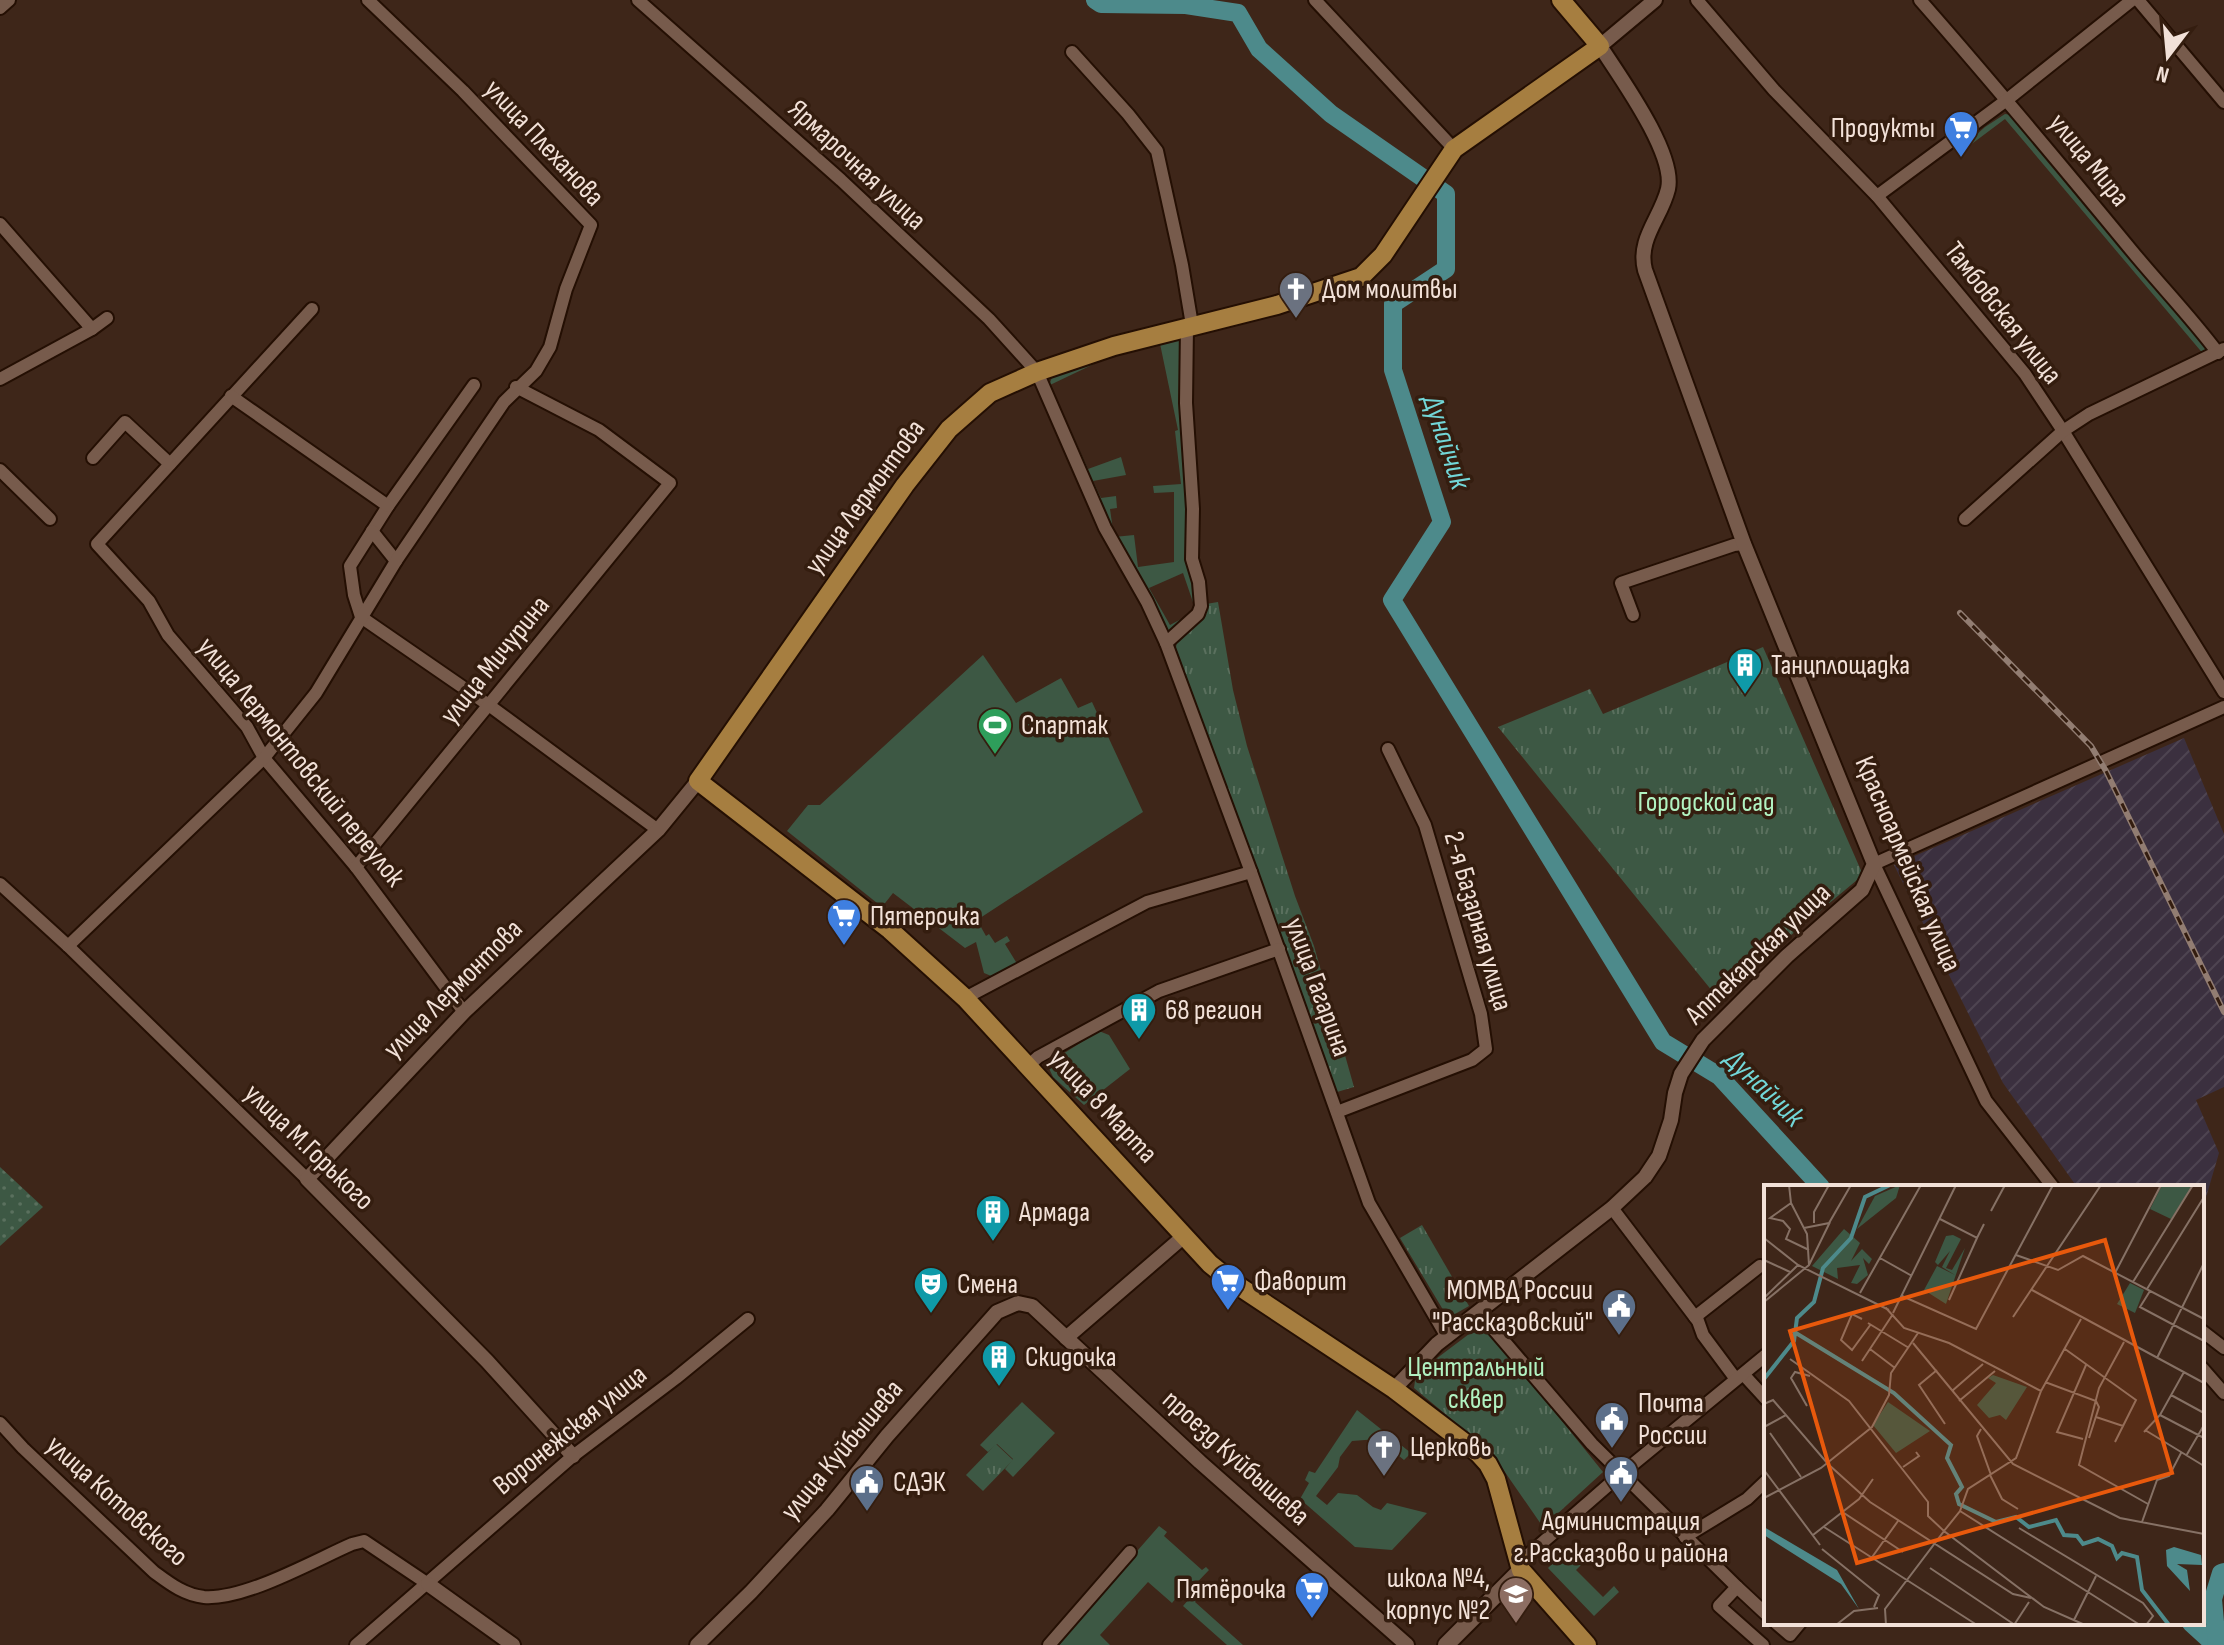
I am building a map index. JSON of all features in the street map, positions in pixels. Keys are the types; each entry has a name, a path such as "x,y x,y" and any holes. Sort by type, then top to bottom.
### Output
{"main road":[{"name":"Красноармейская улица","path":"1561,0 1600,46"},
{"name":"улица Лермонтова","path":"698,781 905,485 949,429 990,393 1037,372 1114,346 1277,305 1361,277 1383,255 1454,149 1600,46"},
{"name":"улица 8 Марта","path":"698,781 890,930 965,998 1183,1237 1231,1281 1394,1389 1478,1453 1496,1479 1520,1566"},
{"path":"1446,1645 1520,1566 1558,1613"},
{"path":"1533,1584 1587,1645"}],"street":[{"path":"0,8 9,0"},
{"name":"улица Плеханова","path":"368,0 463,91 591,225 566,289 550,347 536,371 516,387"},
{"name":"Ярмарочная улица","path":"638,0 841,180 989,319 1037,372"},
{"path":"1315,0 1454,149"},
{"path":"1600,46 1655,0"},
{"name":"Тамбовская улица","path":"1697,0 1774,90 1877,196 2025,374 2224,692"},
{"name":"улица Мира","path":"1920,0 2008,99 2147,269 2221,351"},
{"path":"1877,196 2135,0 2224,102"},
{"name":"Красноармейская улица","path":"1600,46 1648,123 1666,164 1668,189 1648,232 1643,261 1744,544 1874,864 1986,1101 2051,1185"},
{"path":"1072,52 1157,151 1182,265 1190,326 1186,403 1193,509 1192,559 1202,603 1198,614 1166,643"},
{"path":"0,224 92,329"},
{"path":"93,458 125,422 170,464 312,309"},
{"path":"0,379 107,318"},
{"path":"1965,519 2063,431 2089,414 2221,351"},
{"name":"улица Гагарина","path":"1037,372 1105,528 1147,602 1166,643 1369,1203 1447,1337"},
{"path":"474,385 388,506 350,566 361,617 490,706 658,830"},
{"path":"68,946 264,758 316,693 396,561 516,387"},
{"name":"улица Мичурина","path":"356,867 670,483 599,430 516,387"},
{"path":"231,396 388,506"},
{"name":"улица Лермонтовский переулок","path":"170,464 97,544 149,601 168,635 247,727 264,758 356,867 464,1012"},
{"path":"0,470 50,519"},
{"path":"372,531 396,561"},
{"path":"1633,615 1621,583 1744,544"},
{"path":"1874,864 2224,707"},
{"name":"2-я Базарная улица","path":"1337,1112 1472,1060 1486,1049 1481,1014 1425,825 1388,749"},
{"name":"улица Лермонтова","path":"307,1179 464,1012 658,830 698,781"},
{"name":"Аптекарская улица","path":"1394,1389 1447,1337 1612,1208 1645,1177 1659,1156 1681,1074 1703,1040 1787,956 1862,890 1874,864"},
{"path":"965,998 1132,909 1158,898 1251,872"},
{"name":"улица М.Горького","path":"0,884 68,946 307,1179 487,1361 573,1456"},
{"path":"1028,1066 1038,1057 1159,991 1279,949"},
{"path":"1612,1208 1695,1317 1703,1335 1739,1377 1764,1397"},
{"path":"1066,1338 1183,1237"},
{"path":"1695,1317 1760,1266"},
{"name":"улица Куйбышева","path":"697,1645 827,1510 887,1436 997,1312 1013,1304 1032,1306"},
{"name":"проезд Куйбышева","path":"1032,1306 1200,1462 1407,1645"},
{"path":"1479,1312 1621,1474 1764,1612"},
{"name":"Воронежская улица","path":"356,1645 573,1456 748,1319"},
{"path":"2204,1333 2224,1348"},
{"path":"1520,1566 1621,1474 1764,1357"},
{"path":"2204,1370 2224,1393"},
{"name":"улица Котовского","path":"0,1423 154,1572 172,1586 188,1593 203,1597 246,1590 364,1541 428,1584"},
{"path":"1685,1537 1747,1499 1764,1483"},
{"path":"1049,1645 1130,1552"},
{"path":"428,1584 513,1645"},
{"path":"1737,1587 1719,1606 1763,1645"},
{"path":"1778,1625 1790,1635 1798,1625"}],"shaded area":[{"path":"2184,738 2224,834 2224,1087 2196,1100 2219,1153 2204,1204 2204,1185 2076,1185 2003,1083 1894,865"}],"green space":[{"path":"2005,114 2012,115 2210,346 2205,356 2005,119 1969,146 1967,143 1985,127"},
{"path":"1173,337 1180,342 1189,560 1199,606 1196,614 1171,636 1114,538 1049,386 1052,377 1117,353 1050,385 1088,469 1121,457 1126,475 1093,481 1101,498 1116,496 1117,508 1110,509 1114,537 1134,535 1138,567 1174,562 1174,492 1154,493 1153,486 1181,484 1175,431 1178,430 1159,339","holes":["1183,573 1196,611 1170,625 1149,588"]},
{"path":"1218,602 1233,690 1247,746 1314,946 1354,1087 1337,1092 1176,648 1177,640 1206,604"},
{"name":"Городской сад","path":"1763,647 1863,875 1717,997 1498,727 1590,689 1603,714"},
{"name":"Спартак","path":"983,655 1016,703 1061,678 1078,708 1092,702 1143,812 977,920 986,936 989,934 995,943 1007,936 1010,941 1005,944 1019,967 996,978 984,973 976,942 965,948 893,893 882,907 787,831 808,805 820,805"},
{"path":"1099,1031 1109,1035 1130,1069 1084,1105 1053,1077 1047,1064"},
{"path":"0,1167 43,1207 0,1246"},
{"path":"1422,1225 1469,1306 1448,1318 1400,1238"},
{"name":"Центральный сквер","path":"1481,1325 1491,1333 1603,1472 1543,1527 1491,1452 1414,1388 1416,1374"},
{"path":"1022,1402 1055,1433 1013,1477 1005,1469 1013,1459 997,1444 988,1452 980,1445"},
{"path":"1357,1410 1411,1453 1404,1460 1378,1439 1352,1441 1340,1457 1338,1467 1316,1496 1327,1505 1338,1493 1357,1495 1381,1510 1387,1503 1427,1513 1392,1550 1355,1547 1300,1499 1309,1483 1305,1480 1309,1471 1315,1473"},
{"path":"996,1444 1013,1460 983,1491 966,1475"},
{"path":"1159,1526 1167,1532 1164,1536 1202,1570 1206,1567 1209,1570 1185,1595 1181,1592 1172,1603 1148,1582 1100,1635 1110,1645 1055,1645"},
{"path":"1587,1547 1593,1547 1593,1556 1576,1570 1603,1597 1614,1586 1619,1592 1594,1616 1548,1568 1566,1550 1575,1558"},
{"path":"1196,1591 1200,1595 1195,1602 1243,1645 1227,1645 1183,1606"}],"waterway":[{"name":"Дунайчик","path":"1095,0 1101,4 1186,5 1238,13 1259,49 1331,114 1446,194 1446,269 1393,304 1393,370 1442,522 1392,600 1663,1042 1719,1076 1819,1185"},
{"path":"2217,1645 2213,1599 2221,1573 2224,1572"},
{"name":"Дунайчик","path":"2193,1625 2215,1645"}],"railway":[{"path":"1960,613 2091,746 2224,1012"}],"place":[{"name":"Продукты","path":"1961,159"},
{"name":"Дом молитвы","path":"1296,320"},
{"name":"Танцплощадка","path":"1745,696"},
{"name":"Спартак","path":"995,756"},
{"name":"Пятерочка","path":"844,947"},
{"name":"68 регион","path":"1139,1041"},
{"name":"Армада","path":"993,1243"},
{"name":"Фаворит","path":"1228,1312"},
{"name":"Смена","path":"931,1315"},
{"name":"МОМВД России \"Рассказовский\"","path":"1619,1337"},
{"name":"Скидочка","path":"999,1388"},
{"name":"Почта России","path":"1612,1450"},
{"name":"Церковь","path":"1384,1478"},
{"name":"Администрация г.Рассказово и района","path":"1621,1504"},
{"name":"СДЭК","path":"867,1513"},
{"name":"Пятёрочка","path":"1312,1620"},
{"name":"школа №4, корпус №2","path":"1516,1625"}]}
